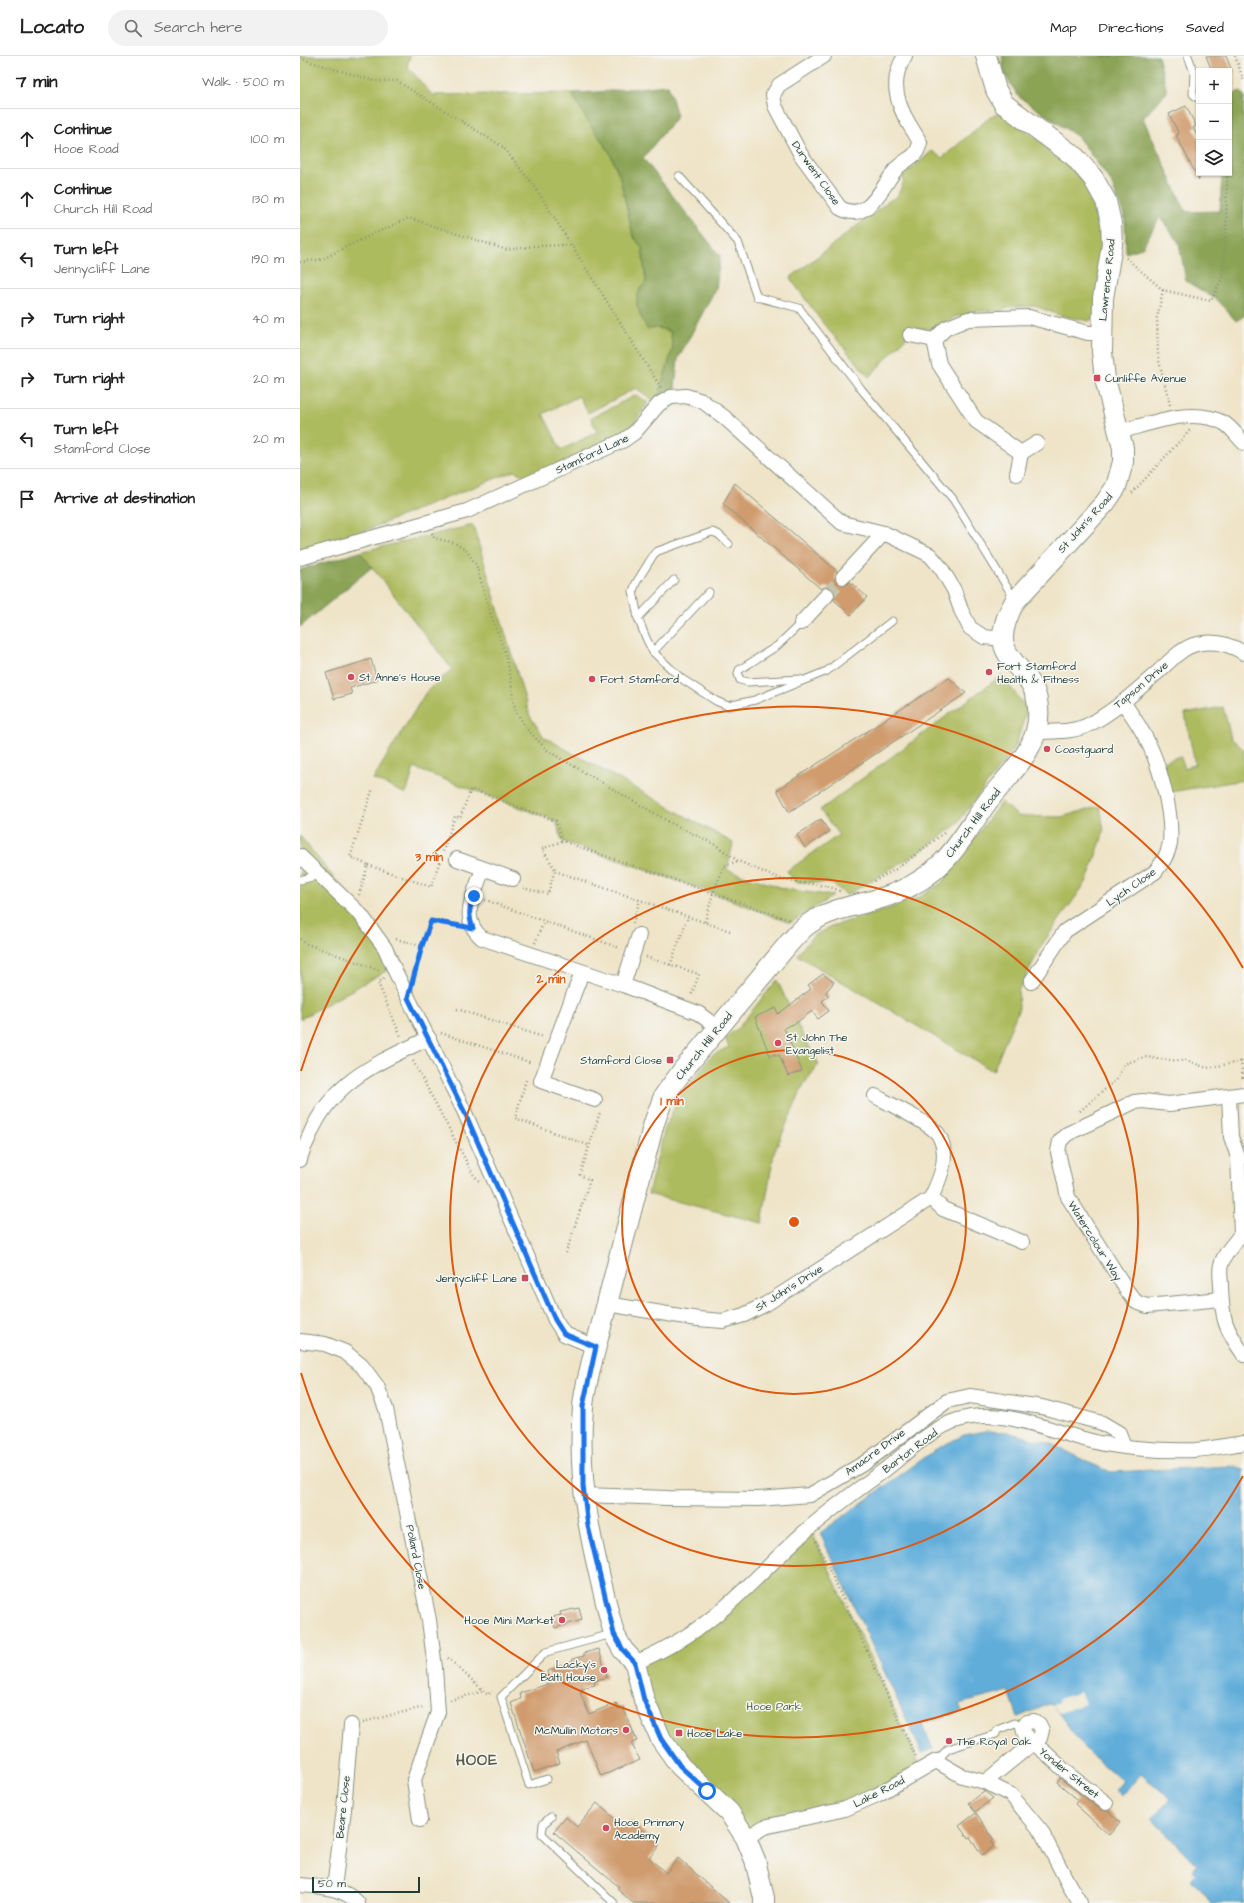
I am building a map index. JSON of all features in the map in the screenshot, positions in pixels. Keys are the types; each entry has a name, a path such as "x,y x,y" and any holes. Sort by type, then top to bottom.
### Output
{"street":[{"name":"Durwent Close","path":"824,56 779,85 774,95 774,101 775,106 801,155 840,208 849,213 860,211 875,200 899,167 917,153 920,144 901,109 895,80 898,68 904,56"},
{"name":"Lawrence Road","path":"986,56 996,90 1004,104 1075,157 1093,178 1106,201 1112,223 1112,246 1103,298 1101,332 1105,379 1118,432"},
{"path":"934,340 946,328 968,319 1029,317 1088,333 1101,332"},
{"path":"910,335 934,340"},
{"path":"934,340 939,364 976,421 1021,453"},
{"path":"668,399 686,396 702,401 724,417 842,524 884,533 930,555 941,568 954,590 961,610 970,628 984,637 1003,639"},
{"name":"Stamford Lane","path":"300,558 467,511 624,440 634,433 659,404 668,399"},
{"path":"1118,432 1173,418 1202,416 1225,424 1244,443"},
{"name":"St John's Road","path":"1003,639 1007,616 1015,601 1105,503 1116,487 1123,462 1123,448 1118,432"},
{"path":"1017,474 1021,453 1037,443"},
{"path":"843,577 884,533"},
{"path":"801,623 827,594"},
{"name":"Church Hill Road","path":"635,1663 623,1650 612,1625 588,1526 584,1495 582,1441 583,1406 596,1347 654,1123 664,1096 683,1070 790,942 807,926 831,912 897,893 923,879 944,861 988,801 1018,765 1031,745 1036,732 1038,714 1032,684 1008,652 1003,639"},
{"name":"Tapson Drive","path":"1036,732 1070,731 1090,724 1123,702 1181,651 1197,644 1215,642 1234,647 1244,653"},
{"name":"Lych Close","path":"1031,982 1065,931 1155,872 1164,861 1170,843 1170,816 1160,774 1144,734 1123,702"},
{"path":"300,856 361,915 385,948 392,974 408,998 426,1032 465,1113 555,1320 564,1334 596,1347"},
{"path":"456,859 513,879"},
{"path":"483,869 470,907 469,919 473,928 482,938 623,985 698,1013 718,1028"},
{"path":"623,985 639,935"},
{"path":"582,972 541,1081 595,1100"},
{"path":"300,1160 313,1126 329,1102 349,1081 373,1065 406,1049 426,1032"},
{"path":"1067,1134 1134,1102 1143,1101 1169,1104 1229,1096 1244,1090"},
{"path":"876,1096 938,1134 944,1154 941,1177 931,1198 943,1209 1022,1242"},
{"path":"1229,1096 1231,1137 1238,1157 1241,1234 1226,1254 1220,1266 1221,1300 1224,1321 1239,1338 1244,1355"},
{"name":"Watercolour Way","path":"1067,1134 1060,1141 1058,1152 1068,1197 1124,1286 1136,1302 1147,1306 1221,1300"},
{"name":"St John's Drive","path":"607,1304 698,1319 723,1321 744,1314 766,1304 931,1198"},
{"name":"Pollard Close","path":"300,1341 325,1344 345,1352 362,1366 377,1386 386,1409 432,1642 438,1712 414,1780 420,1820"},
{"name":"Amacre Drive","path":"584,1495 759,1499 810,1495 866,1462 947,1401 970,1396 1042,1407 1102,1423 1119,1433 1124,1446"},
{"name":"Barton Road","path":"635,1663 655,1654 687,1636 723,1609 810,1528 925,1438 947,1424 957,1420 971,1417 1004,1418 1104,1444 1138,1448 1197,1450 1244,1443"},
{"path":"635,1663 644,1700 661,1739 680,1766 729,1812 746,1838 755,1860 764,1903"},
{"name":"Beare Close","path":"334,1888 344,1809 351,1725"},
{"name":"Yonder Street","path":"1023,1726 1024,1732 1033,1743 1068,1774 1106,1803"},
{"name":"Yonder Street","path":"985,1782 1033,1743"},
{"path":"936,1762 962,1776 985,1782 1011,1795 1041,1831 1080,1903"},
{"name":"Lake Road","path":"746,1838 764,1826 845,1809 877,1795 936,1762"},
{"path":"300,1885 334,1888 353,1897 358,1903"}],"lane":[{"path":"1188,56 1194,72 1193,94 1196,96"},
{"path":"679,176 738,242 758,297 799,308 862,390 953,499 1015,601"},
{"path":"729,544 718,534 712,532 658,551 647,566 633,591 638,618 653,652 682,680 716,701 728,706 755,700 827,671 892,621"},
{"path":"638,618 674,580"},
{"path":"653,652 709,592"},
{"path":"801,623 777,646 739,670 738,674 740,680 748,682 806,679"},
{"path":"300,880 320,875"},
{"path":"547,1779 529,1785 501,1697 546,1652 612,1625"},
{"path":"936,1762 948,1749 996,1734 997,1730 1015,1723 1023,1726"},
{"path":"551,1817 544,1824 542,1834 614,1903"}],"path":[{"path":"1235,56 1244,81"},
{"path":"300,58 375,81 397,81 503,147 535,187 668,399"},
{"path":"1232,101 1244,95"},
{"path":"1112,246 1163,290 1211,301 1222,278 1226,235 1227,176"},
{"path":"300,262 323,259 347,246 409,218 507,250 534,246 571,245"},
{"path":"1163,290 1157,318 1158,357 1173,418"},
{"path":"1111,494 1124,502 1202,416"},
{"path":"434,538 455,543 467,550 476,565 491,616 505,652 516,711 526,728 548,751 671,823 716,845 738,860 782,879 803,884 834,888 843,893"},
{"path":"373,788 350,857 368,865 432,887 455,816 460,818 471,789 556,821 562,841"},
{"path":"871,883 898,868 945,832"},
{"path":"513,879 519,887 548,894 556,869 542,850 562,841 807,926"},
{"path":"705,922 713,893 724,866 738,860"},
{"path":"357,900 368,865"},
{"path":"555,871 730,931"},
{"path":"474,896 634,953 699,974 686,1009"},
{"path":"670,965 688,917"},
{"path":"408,998 422,946 431,921 473,928"},
{"path":"530,954 544,921"},
{"path":"390,937 422,946"},
{"path":"300,939 304,943 392,974"},
{"path":"392,974 378,983 406,1049 473,1174 482,1186"},
{"path":"457,1008 555,1041"},
{"path":"426,1032 532,1063 530,1070"},
{"path":"1067,1134 1070,1119 1094,1101 1116,1079 1124,1064 1145,1057 1187,1061 1207,1068 1242,1061 1244,1090"},
{"path":"528,1077 515,1118 590,1146"},
{"path":"566,1253 590,1180 580,1175 603,1102 595,1100"},
{"path":"810,1528 922,1769"},
{"path":"432,1642 488,1695 494,1689"},
{"path":"351,1725 485,1691"}],"green space":[{"path":"300,56 410,56 407,66 432,95 572,93 587,120 609,151 620,177 633,236 642,247 646,282 639,290 658,328 670,331 673,348 658,396 653,400 636,388 588,413 579,396 543,414 561,450 597,432 591,418 636,395 648,403 626,435 528,477 514,471 339,541 300,553"},
{"path":"1002,56 1158,56 1167,92 1143,118 1186,212 1220,211 1222,176 1232,176 1232,95 1240,91 1244,95 1244,316 1236,321 1217,300 1186,281 1179,243 1160,217 1142,248 1126,253 1125,218 1111,182 1078,137 1019,97 1004,74"},
{"path":"668,85 677,116 643,158 720,256 716,288 678,359 675,389 658,396 673,348 670,331 658,328 647,329 641,316 637,305 637,299 641,288 646,282 642,247 633,236 620,177 609,151 587,120 572,93"},
{"path":"1001,112 1068,162 1092,191 1106,228 1095,316 1089,321 1059,315 1035,306 1011,307 1001,311 977,311 955,317 935,330 915,328 869,377 822,322 790,278 890,200 897,197 904,181 902,177 932,151 942,158 989,118"},
{"path":"473,525 530,716 544,737 733,843 727,870 786,889 833,896 790,923 713,893 562,841 556,821 414,768 406,794 373,779 426,692 452,669 360,552"},
{"path":"360,552 372,567 300,627 300,570"},
{"path":"1002,675 1027,710 1015,747 956,825 924,849 847,895 831,883 795,882 787,871 839,835 820,810"},
{"path":"1223,707 1231,738 1244,750 1244,780 1170,792 1163,762 1180,756 1185,768 1195,764 1185,714"},
{"path":"1001,802 1018,816 1061,817 1100,806 1104,832 1087,881 1043,943 1018,991 1019,1008 993,1071 797,955 813,936 835,925 877,913 920,897 943,882"},
{"path":"300,836 402,962 300,1019"},
{"path":"777,980 801,1032 819,1064 804,1084 774,1153 762,1223 648,1194 665,1128 679,1098 712,1055 729,1047 725,1038 738,1028"},
{"name":"Hooe Park","path":"810,1528 922,1769 877,1795 746,1838 680,1766 635,1663 687,1636"}],"water":[{"path":"985,1431 1007,1432 1052,1444 1111,1472 1231,1466 1244,1470 1244,1903 1211,1903 1191,1879 1196,1874 1193,1870 1197,1865 1152,1819 1171,1799 1141,1774 1122,1795 1115,1790 1123,1781 1087,1751 1051,1703 1018,1717 1009,1691 959,1704 962,1711 922,1723 933,1749 922,1753 820,1533 938,1448 964,1435"}],"pier":[{"path":"1080,1692 1085,1704 1059,1713 1052,1705 1060,1702 1059,1699"}],"building":[{"path":"1206,56 1226,56 1231,68 1211,68"},
{"path":"1186,106 1196,126 1193,128 1196,134 1196,174 1176,135 1179,134 1169,114"},
{"path":"735,483 837,571 835,579 838,583 845,585 850,582 867,597 851,615 834,600 835,593 832,589 825,587 821,589 723,504"},
{"name":"St Anne's House","path":"371,659 377,680 350,688 352,694 334,699 326,673"},
{"path":"949,678 966,693 789,812 777,790"},
{"path":"821,819 829,832 805,848 797,835"},
{"path":"823,974 834,982 826,992 829,996 822,1001 829,1011 818,1019 812,1011 796,1023 784,1028 802,1071 788,1076 779,1055 776,1056 775,1054 770,1056 755,1017 776,1008 778,1014 811,989 808,985"},
{"name":"Hooe Mini Market","path":"579,1608 582,1620 555,1628 552,1617 561,1615 560,1612"},
{"path":"599,1649 607,1677 594,1681 595,1685 582,1688 583,1691 580,1692 589,1714 616,1703 618,1709 623,1707 637,1741 631,1743 640,1760 601,1776 586,1740 556,1752 560,1763 534,1772 511,1703 521,1699 520,1693 551,1683 548,1671 573,1662 572,1659 584,1656 584,1653"},
{"path":"1060,1778 1101,1810 1108,1811 1120,1822 1109,1835 1075,1804 1078,1800 1057,1782"},
{"path":"984,1791 993,1798 975,1812 968,1803"},
{"path":"597,1803 624,1827 630,1820 659,1846 649,1858 666,1873 678,1858 729,1903 633,1903 617,1889 619,1887 554,1832 566,1817 577,1827"},
{"path":"976,1813 994,1840 991,1842 994,1846 982,1855 970,1837 968,1838 959,1826"}],"tunnel":[{"path":"827,595 843,577"}],"place":[{"name":"Cunliffe Avenue","path":"1097,378"},
{"name":"Fort Stamford Health & Fitness","path":"989,672"},
{"name":"St Anne's House","path":"351,677"},
{"name":"Fort Stamford","path":"592,679"},
{"name":"Coastguard","path":"1047,749"},
{"name":"St John The Evangelist","path":"778,1043"},
{"name":"Stamford Close","path":"670,1060"},
{"name":"Jennycliff Lane","path":"525,1278"},
{"name":"Hooe Mini Market","path":"562,1620"},
{"name":"Lacky's Balti House","path":"604,1670"},
{"name":"McMullin Motors","path":"626,1730"},
{"name":"Hooe Lake","path":"679,1733"},
{"name":"The Royal Oak","path":"949,1741"},
{"name":"Hooe Primary Academy","path":"606,1828"}],"district":[{"name":"HOOE","path":"477,1760"}],"route":[{"path":"474,896 470,907 469,919 473,928 431,921 422,946 408,998 465,1113 555,1320 564,1334 578,1341 596,1347 583,1406 583,1486 588,1526 614,1634 623,1650 635,1663 644,1700 661,1739 680,1766 707,1791"}]}
